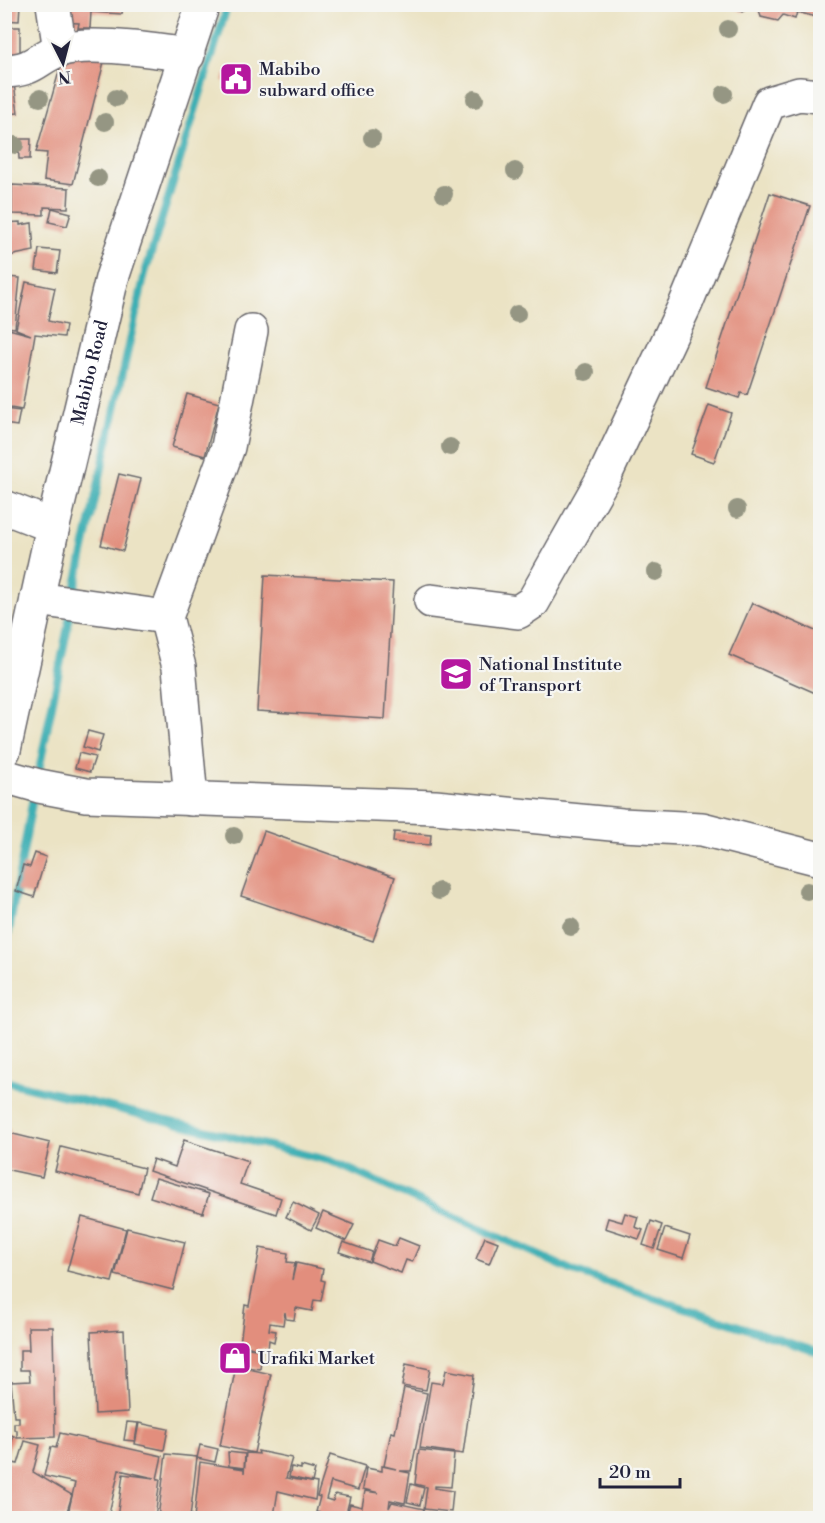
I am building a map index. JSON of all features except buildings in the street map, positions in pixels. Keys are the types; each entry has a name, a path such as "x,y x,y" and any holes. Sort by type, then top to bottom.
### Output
{"main road":[{"path":"53,4 60,50"},
{"name":"Mabibo Road","path":"4,750 30,640 53,526 112,278 188,55 203,4"},
{"path":"4,71 31,68 60,50 134,49 188,55"},
{"path":"431,601 518,612 533,602 606,473 686,303 769,103 799,94 820,96"},
{"path":"191,799 179,667 166,617 228,447 251,331"},
{"path":"4,507 53,526"},
{"path":"37,599 166,617"},
{"path":"4,776 39,786 86,795 435,807 622,825 702,828 820,859"}],"waterway":[{"path":"73,599 145,273 228,4"},
{"path":"38,775 71,611"},
{"path":"4,958 34,792"},
{"path":"4,1081 331,1161 573,1271 820,1353"}],"place":[{"name":"Mabibo subward office","path":"236,79"},
{"name":"National Institute of Transport","path":"456,674"},
{"name":"Urafiki Market","path":"235,1358"}]}
